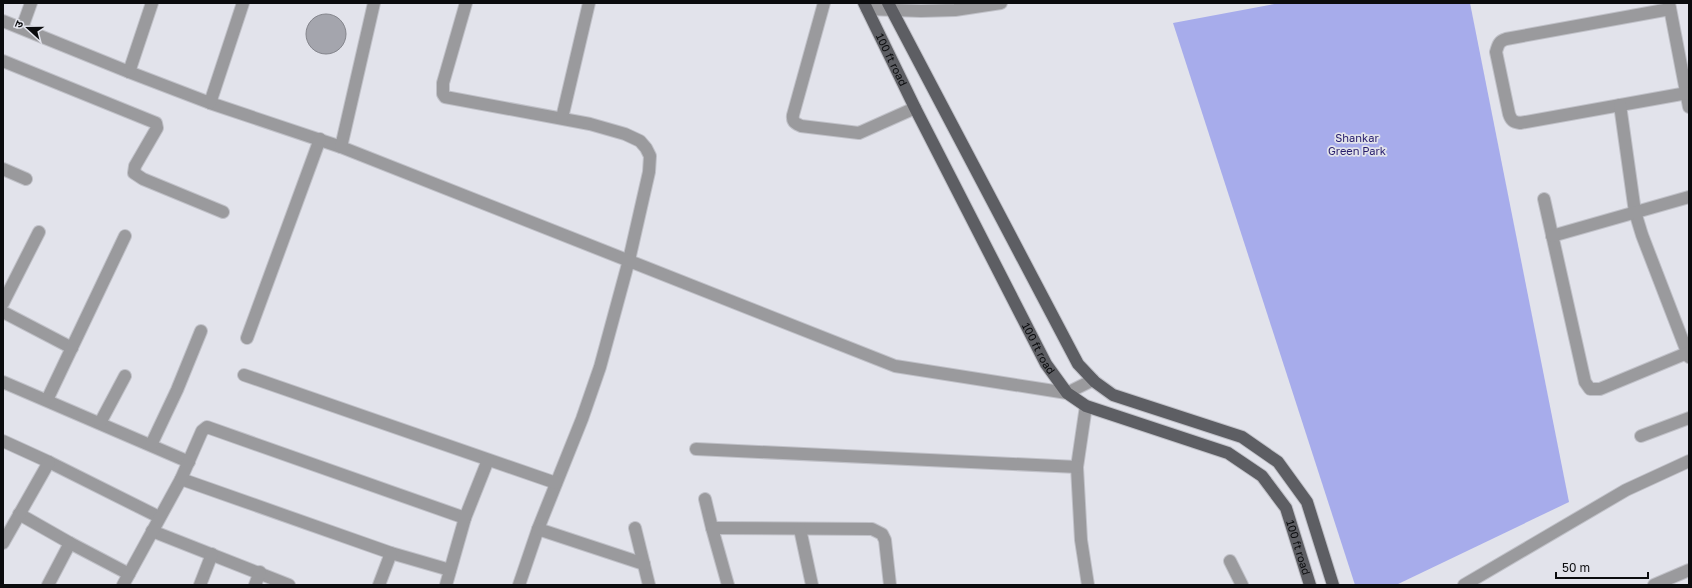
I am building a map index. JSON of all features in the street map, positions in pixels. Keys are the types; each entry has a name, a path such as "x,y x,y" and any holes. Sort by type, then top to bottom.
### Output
{"main road":[{"name":"100 ft road","path":"865,6 914,108 1046,364 1067,393 1086,406 1228,453 1262,476 1286,508 1310,585"},
{"name":"100 ft road","path":"890,7 1078,364 1093,380 1113,395 1242,437 1278,462 1307,502 1333,585"}],"street":[{"path":"22,28 31,3"},
{"path":"129,72 152,3"},
{"path":"210,103 242,3"},
{"path":"341,147 374,3"},
{"path":"466,3 443,83 443,94 445,96 562,118 625,134 640,141 650,156 649,172 629,260 597,374 582,419 538,529 519,585"},
{"path":"562,118 590,3"},
{"path":"824,3 793,115 792,120 795,124 859,133 914,108"},
{"path":"865,6 955,10 1001,3"},
{"path":"1670,6 1688,100 1620,105 1520,123 1511,119 1496,52 1501,40 1670,6"},
{"path":"3,21 210,103 341,147 895,366 1067,393 1093,380"},
{"path":"3,61 156,123 157,128 135,166 134,173 143,179 223,212"},
{"path":"1544,199 1585,382 1590,389 1600,389 1688,355 1635,212 1620,105"},
{"path":"247,338 320,139"},
{"path":"3,169 26,179"},
{"path":"1552,236 1689,198"},
{"path":"3,303 39,232"},
{"path":"47,400 125,236"},
{"path":"3,312 72,348"},
{"path":"151,445 177,390 201,331"},
{"path":"244,375 556,483"},
{"path":"100,423 125,376"},
{"path":"3,382 189,462"},
{"path":"1086,406 1077,467 1081,540 1088,585"},
{"path":"1641,436 1689,418"},
{"path":"123,585 181,479 204,428 210,427 465,518"},
{"path":"3,442 49,462 159,518"},
{"path":"696,449 1077,467"},
{"path":"446,585 465,518 488,460"},
{"path":"1464,585 1626,490 1689,461"},
{"path":"3,543 49,462"},
{"path":"181,479 391,553 450,570"},
{"path":"705,499 728,585"},
{"path":"19,514 129,574"},
{"path":"635,528 649,585"},
{"path":"712,528 877,530 882,534 885,540 890,585"},
{"path":"538,529 644,564"},
{"path":"800,529 812,585"},
{"path":"152,530 260,572 289,585"},
{"path":"48,585 70,543"},
{"path":"379,585 391,553"},
{"path":"200,585 212,554"},
{"path":"1230,562 1242,585"},
{"path":"1654,585 1689,570"},
{"path":"255,585 260,572"}],"green space":[{"name":"Shankar Green Park","path":"1280,3 1470,3 1569,502 1396,585 1355,585 1173,23"}],"building":[{"path":"330,14 337,17 343,23 346,34 345,42 337,51 330,54 322,54 315,51 307,42 306,30 309,23 318,15"}]}
